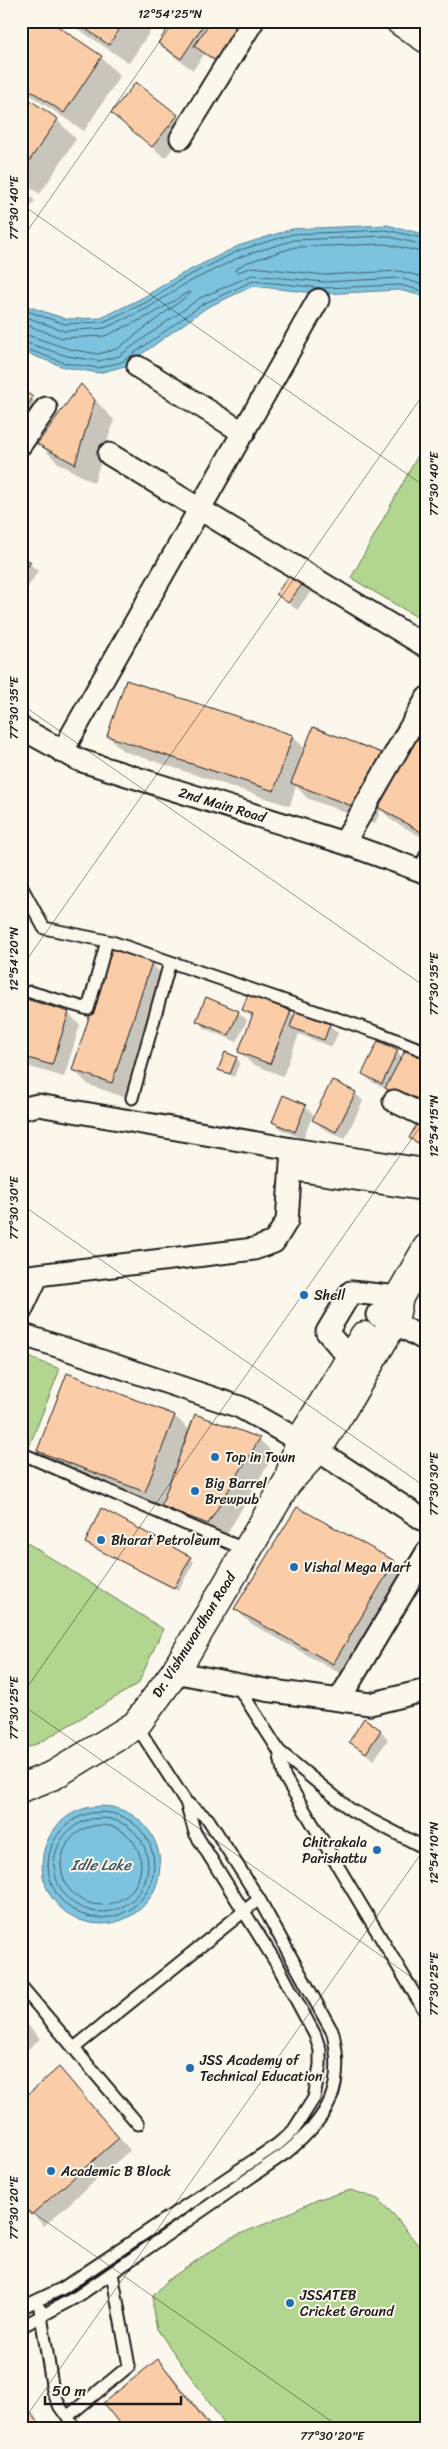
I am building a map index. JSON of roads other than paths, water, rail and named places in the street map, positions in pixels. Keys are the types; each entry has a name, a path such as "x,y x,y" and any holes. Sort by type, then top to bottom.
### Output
{"main road":[{"name":"Dr. Vishnuvardhan Road","path":"21,1788 54,1775 136,1725 175,1672 427,1248"},
{"name":"Dr. Vishnuvardhan Road","path":"309,1446 350,1359 390,1311"}],"street":[{"path":"181,138 254,21"},
{"path":"62,752 201,510 318,300"},
{"path":"138,367 244,433"},
{"path":"21,444 46,408"},
{"path":"109,454 427,647"},
{"path":"344,842 427,698"},
{"name":"2nd Main Road","path":"21,728 79,760 424,866"},
{"path":"394,1101 427,1118"},
{"path":"21,1109 38,1105 427,1190"},
{"path":"292,1159 427,1170"},
{"path":"21,1310 29,1277 254,1249 274,1242 287,1222 292,1159"},
{"path":"390,1311 427,1341"},
{"path":"21,1334 240,1407 309,1446 427,1522"},
{"path":"339,1700 427,1552"},
{"path":"175,1672 236,1685 370,1704 427,1690"}],"lane":[{"path":"21,886 44,928 107,941 379,1033 427,1052"},
{"path":"30,992 88,1009 107,941"},
{"path":"132,1098 170,962"},
{"path":"25,1455 246,1550"},
{"path":"236,1685 279,1751 351,1810 427,1849"},
{"path":"21,2308 63,2288 278,2144 293,2131 314,2098 320,2065 320,2050 315,2035 278,1966 195,1832 186,1802 136,1725"},
{"path":"279,1751 284,1776 427,2015"},
{"path":"21,2327 78,2296 288,2152 309,2134 324,2116 329,2103 336,2076 337,2048 333,2033 259,1899 208,1819 186,1802"},
{"path":"74,2048 259,1899"},
{"path":"21,1986 138,2124"},
{"path":"314,2098 329,2103"},
{"path":"67,2417 129,2366 112,2273"},
{"path":"38,2300 53,2391 75,2428"}],"water":[{"path":"387,225 427,235 427,297 399,290 323,294 253,286 206,308 125,366 99,373 64,367 21,351 21,304 66,319 101,318 238,246 292,229"},
{"name":"Idle Lake","path":"101,1806 123,1811 134,1816 150,1832 155,1843 160,1865 155,1887 150,1898 134,1914 123,1919 101,1924 79,1919 68,1914 52,1898 47,1887 42,1865 47,1843 52,1832 68,1816 79,1811"}],"place":[{"name":"Shell","path":"304,1295"},
{"name":"Top in Town","path":"215,1457"},
{"name":"Big Barrel Brewpub","path":"195,1491"},
{"name":"Bharat Petroleum","path":"101,1540"},
{"name":"Vishal Mega Mart","path":"294,1567"},
{"name":"Chitrakala Parishattu","path":"377,1850"},
{"name":"JSS Academy of Technical Education","path":"190,2068"},
{"name":"Academic B Block","path":"51,2171"},
{"name":"JSSATEB Cricket Ground","path":"290,2303"}]}
